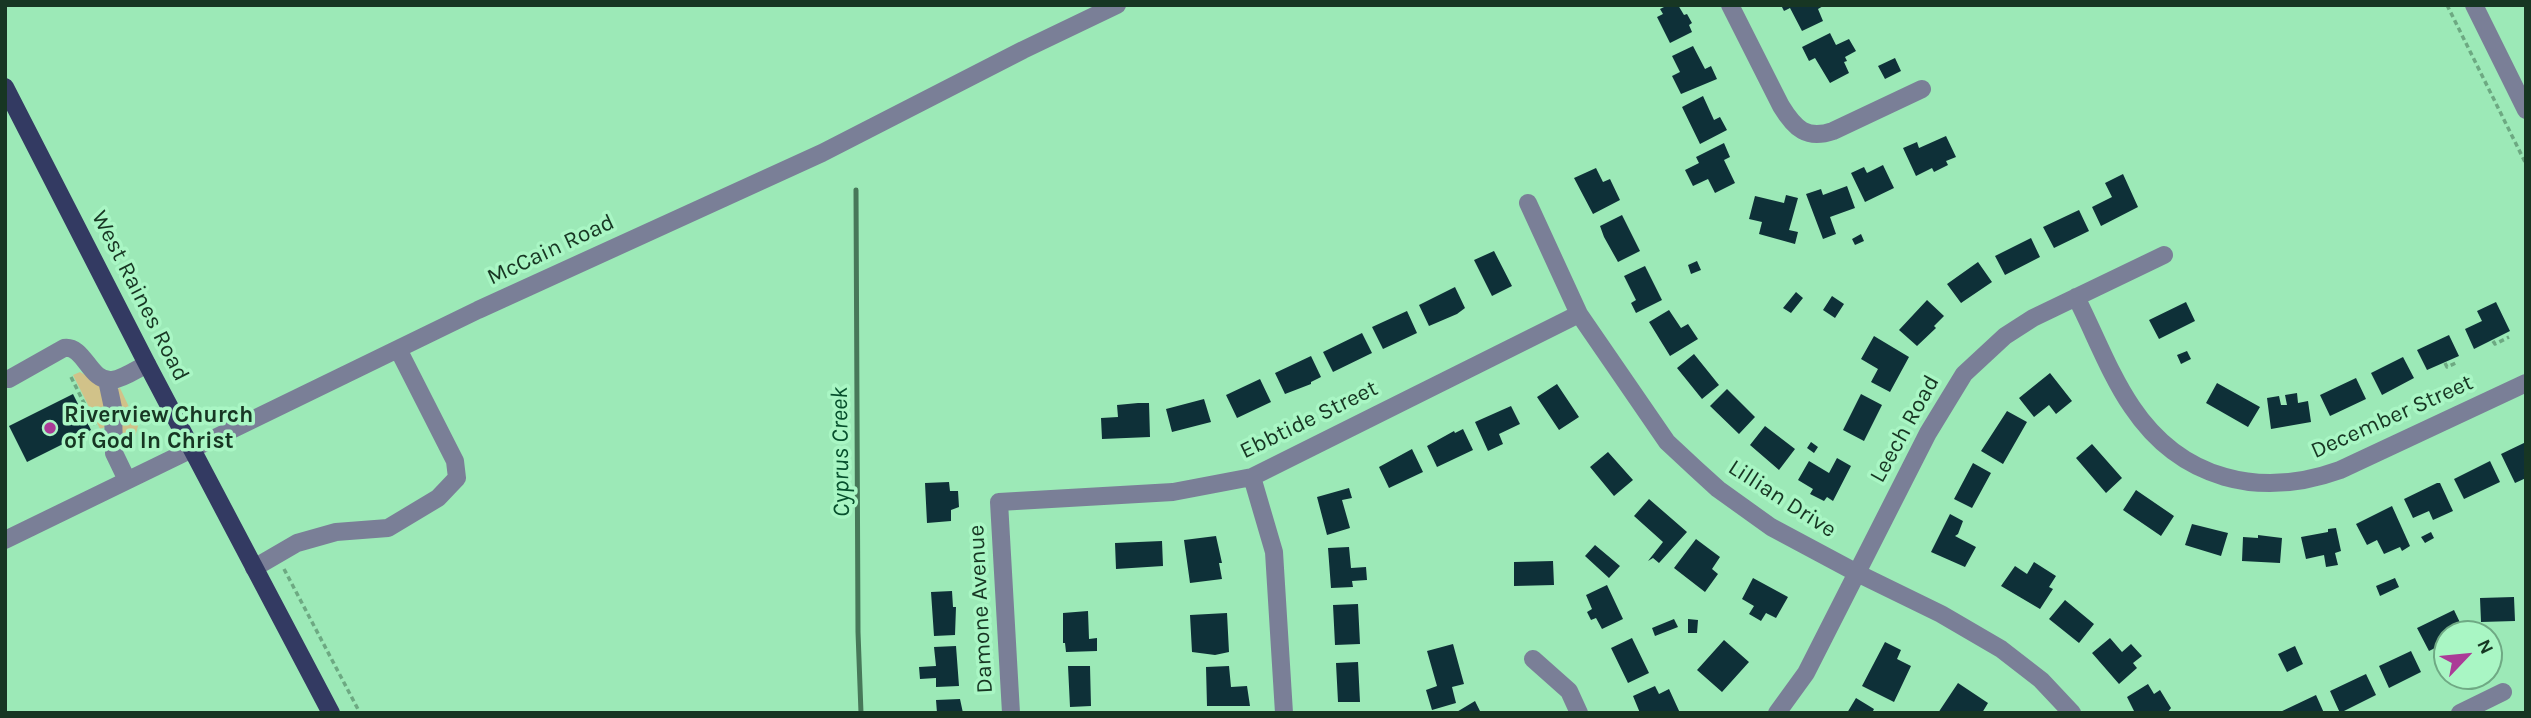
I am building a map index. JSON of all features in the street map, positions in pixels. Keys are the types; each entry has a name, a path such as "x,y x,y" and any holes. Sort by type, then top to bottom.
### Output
{"main road":[{"name":"West Raines Road","path":"5,87 147,365 331,713"}],"street":[{"name":"McCain Road","path":"5,540 398,349 822,153 1023,50 1118,5"},
{"path":"1730,5 1781,106 1788,117 1806,134 1821,135 1833,131 1922,89"},
{"path":"2474,5 2526,110"},
{"name":"Lillian Drive","path":"1528,203 1579,314 1667,442 1718,489 1771,527 1941,614 2001,649 2041,680 2072,713"},
{"name":"Leech Road","path":"1777,713 1806,673 1928,433 1964,374 2005,335 2033,318 2164,255"},
{"name":"December Street","path":"2076,297 2131,405 2148,427 2171,449 2194,465 2236,480 2277,485 2315,479 2366,459 2526,383"},
{"name":"Ebbtide Street","path":"999,502 1173,492 1252,477 1579,314"},
{"path":"9,379 69,347 77,351 97,374 107,380 114,380 147,365"},
{"path":"254,568 297,543 336,532 388,528 438,498 457,478 455,461 398,349"},
{"path":"107,380 113,408 114,453 127,480"},
{"path":"1252,477 1274,552 1284,713"},
{"name":"Damone Avenue","path":"999,502 1011,713"},
{"path":"1533,659 1569,691 1580,713"},
{"path":"2460,713 2503,692"}],"path":[{"path":"2447,5 2526,164"},
{"path":"2493,341 2495,344 2509,337"},
{"path":"2445,363 2446,367 2458,362"},
{"path":"71,377 98,430"},
{"path":"276,555 359,713"}],"shaded area":[{"path":"80,372 97,383 104,394 105,427 100,429 73,375"},
{"path":"120,388 138,426 133,444 121,451 122,415 117,389"}],"building":[{"path":"1668,5 1678,5 1692,23 1689,25 1692,32 1670,43 1657,17 1663,14 1660,9"},
{"path":"1781,5 1825,5 1818,9 1823,21 1802,31 1790,8 1784,11"},
{"path":"1830,33 1836,45 1849,39 1856,51 1845,57 1847,61 1844,62 1849,73 1830,83 1815,58 1809,61 1802,47"},
{"path":"1693,46 1705,69 1711,66 1717,79 1681,94 1672,76 1680,72 1672,56"},
{"path":"1895,58 1901,71 1885,79 1878,66"},
{"path":"1703,96 1714,120 1720,117 1727,130 1700,144 1682,107"},
{"path":"1946,136 1956,157 1946,161 1948,165 1934,172 1932,168 1916,176 1903,148 1917,142 1919,148"},
{"path":"1724,143 1730,157 1724,160 1735,183 1715,193 1708,179 1693,186 1685,170 1699,163 1696,157"},
{"path":"1883,165 1894,188 1865,202 1851,173 1864,167 1867,173"},
{"path":"1596,168 1603,182 1610,179 1620,200 1593,214 1574,178"},
{"path":"2123,174 2138,207 2101,226 2092,207 2112,197 2105,183"},
{"path":"1847,186 1855,208 1830,217 1836,234 1823,239 1806,194 1821,189 1823,195"},
{"path":"1786,195 1798,198 1789,230 1798,232 1795,244 1759,234 1762,222 1749,219 1755,196 1784,203"},
{"path":"2079,210 2089,231 2054,248 2043,227"},
{"path":"1622,215 1640,251 1618,262 1600,226"},
{"path":"1861,234 1864,241 1855,245 1852,239"},
{"path":"2031,238 2040,257 2005,275 1995,256"},
{"path":"1494,251 1512,286 1492,296 1474,260"},
{"path":"1697,261 1701,270 1691,274 1688,265"},
{"path":"1978,262 1992,282 1961,303 1947,284"},
{"path":"1645,266 1662,300 1636,313 1631,303 1636,300 1624,276"},
{"path":"1455,287 1465,308 1429,326 1419,305"},
{"path":"1796,292 1803,298 1791,313 1783,308"},
{"path":"1832,296 1844,304 1835,318 1823,310"},
{"path":"1927,300 1944,316 1917,346 1899,330"},
{"path":"2186,302 2195,321 2159,339 2149,320"},
{"path":"2496,302 2510,331 2474,349 2465,329 2482,321 2477,311"},
{"path":"1669,310 1681,328 1688,324 1698,339 1670,356 1649,322"},
{"path":"1407,311 1417,333 1383,349 1372,327"},
{"path":"1362,333 1372,353 1333,372 1323,352"},
{"path":"2449,335 2459,356 2427,370 2417,350"},
{"path":"1874,336 1909,357 1890,392 1871,382 1878,369 1861,359"},
{"path":"2187,351 2191,359 2181,364 2177,355"},
{"path":"1694,354 1719,385 1702,399 1677,368"},
{"path":"1311,356 1321,377 1285,394 1275,373"},
{"path":"2403,357 2414,378 2382,395 2371,373"},
{"path":"2050,373 2072,401 2056,414 2049,405 2034,417 2019,398"},
{"path":"2356,378 2366,399 2330,416 2320,395"},
{"path":"1260,379 1271,402 1237,418 1226,395"},
{"path":"2217,383 2260,407 2248,427 2206,403"},
{"path":"1557,384 1579,417 1559,430 1537,397"},
{"path":"1727,389 1755,417 1739,434 1710,406"},
{"path":"2297,393 2298,403 2308,401 2311,422 2271,429 2267,398 2279,396 2281,405 2287,405 2285,395"},
{"name":"Riverview Church of God In Christ","path":"73,394 91,430 27,462 9,426"},
{"path":"1861,394 1882,405 1864,441 1843,430"},
{"path":"1204,399 1211,422 1172,432 1166,409"},
{"path":"1149,403 1150,437 1102,439 1101,418 1118,417 1117,405"},
{"path":"1511,406 1520,424 1499,434 1503,444 1488,451 1475,422"},
{"path":"2007,411 2027,422 2003,464 1981,451"},
{"path":"1765,426 1795,449 1779,470 1750,445"},
{"path":"1463,429 1473,450 1437,467 1427,446"},
{"path":"1811,442 1818,447 1814,453 1807,448"},
{"path":"2526,442 2526,478 2515,483 2501,454"},
{"path":"2092,444 2122,478 2106,493 2076,458"},
{"path":"1412,449 1423,472 1389,488 1379,467"},
{"path":"1608,452 1633,480 1614,496 1590,467"},
{"path":"1837,458 1851,466 1833,501 1827,497 1824,501 1810,494 1813,489 1798,480 1809,461 1829,473"},
{"path":"2490,461 2500,482 2464,499 2454,479"},
{"path":"1973,463 1991,473 1972,508 1954,499"},
{"path":"949,482 950,491 958,491 959,507 951,510 951,521 927,523 925,483"},
{"path":"2440,483 2453,511 2433,520 2429,511 2413,518 2404,499"},
{"path":"1349,488 1352,498 1342,500 1350,528 1327,535 1317,497"},
{"path":"2136,490 2174,516 2161,536 2123,510"},
{"path":"1649,499 1687,532 1659,563 1653,558 1648,561 1663,542 1634,516"},
{"path":"2392,506 2410,546 2402,551 2400,547 2384,554 2377,540 2367,545 2356,524"},
{"path":"1950,514 1963,521 1955,536 1976,547 1965,567 1931,552"},
{"path":"2192,524 2228,533 2221,556 2185,545"},
{"path":"2336,528 2341,551 2335,553 2338,565 2326,567 2324,555 2306,559 2301,537"},
{"path":"2431,532 2434,538 2425,543 2421,537"},
{"path":"2258,535 2282,538 2280,563 2242,561 2243,537 2258,538"},
{"path":"1216,536 1222,563 1219,563 1222,579 1190,583 1184,540"},
{"path":"1696,539 1720,557 1712,569 1718,574 1705,592 1674,568"},
{"path":"1162,541 1163,566 1116,569 1115,543"},
{"path":"1595,545 1620,566 1609,578 1585,556"},
{"path":"1349,547 1351,568 1366,567 1367,580 1352,581 1353,587 1331,588 1328,548"},
{"path":"1553,561 1554,585 1514,586 1514,562"},
{"path":"2034,562 2056,576 2049,587 2053,589 2040,609 2001,586 2015,566 2027,574"},
{"path":"1753,578 1788,597 1776,618 1766,613 1761,621 1749,614 1754,606 1742,599"},
{"path":"2395,578 2399,587 2380,596 2376,586"},
{"path":"1607,585 1623,619 1602,629 1596,618 1591,620 1587,612 1592,609 1586,595"},
{"path":"952,591 953,607 956,607 955,635 934,636 931,592"},
{"path":"2514,597 2515,621 2481,620 2480,598"},
{"path":"2065,600 2094,624 2079,643 2049,619"},
{"path":"1358,604 1360,644 1335,645 1333,605"},
{"path":"2454,610 2459,620 2433,620"},
{"path":"1088,611 1089,639 1097,638 1097,651 1066,652 1063,643 1063,613"},
{"path":"1227,613 1229,652 1215,655 1192,652 1190,615"},
{"path":"1674,619 1678,627 1655,636 1652,628"},
{"path":"1688,619 1698,620 1697,633 1688,633"},
{"path":"2433,620 2433,649 2429,651 2417,628"},
{"path":"1632,638 1649,673 1628,683 1611,648"},
{"path":"2110,638 2122,652 2131,644 2142,656 2133,663 2137,668 2119,684 2092,653"},
{"path":"1724,640 1749,662 1722,692 1697,670"},
{"path":"1885,642 1901,650 1897,659 1911,666 1894,702 1862,686"},
{"path":"1453,644 1464,684 1452,687 1456,703 1432,710 1426,690 1437,686 1427,651"},
{"path":"956,646 959,686 936,687 936,678 920,679 919,667 936,666 934,647"},
{"path":"2295,646 2303,664 2287,672 2278,654"},
{"path":"2411,651 2421,672 2389,688 2379,666"},
{"path":"1358,662 1360,702 1338,702 1336,663"},
{"path":"1068,666 1090,666 1091,706 1070,707"},
{"path":"1229,666 1231,687 1247,686 1250,706 1207,706 1206,667"},
{"path":"2366,674 2376,695 2340,713 2330,691"},
{"path":"1958,683 1988,703 1982,713 1938,713"},
{"path":"2148,684 2154,694 2160,690 2171,708 2167,713 2135,713 2127,697"},
{"path":"1655,686 1659,694 1669,689 1680,713 1640,713 1633,696"},
{"path":"2316,695 2324,713 2278,713"},
{"path":"1856,698 1874,709 1872,713 1847,713"},
{"path":"960,699 963,713 937,713 936,700"},
{"path":"1475,701 1481,713 1455,713"}],"waterway":[{"name":"Cyprus Creek","path":"856,190 858,632 861,713"}],"place":[{"name":"Riverview Church of God In Christ","path":"50,428"}]}
